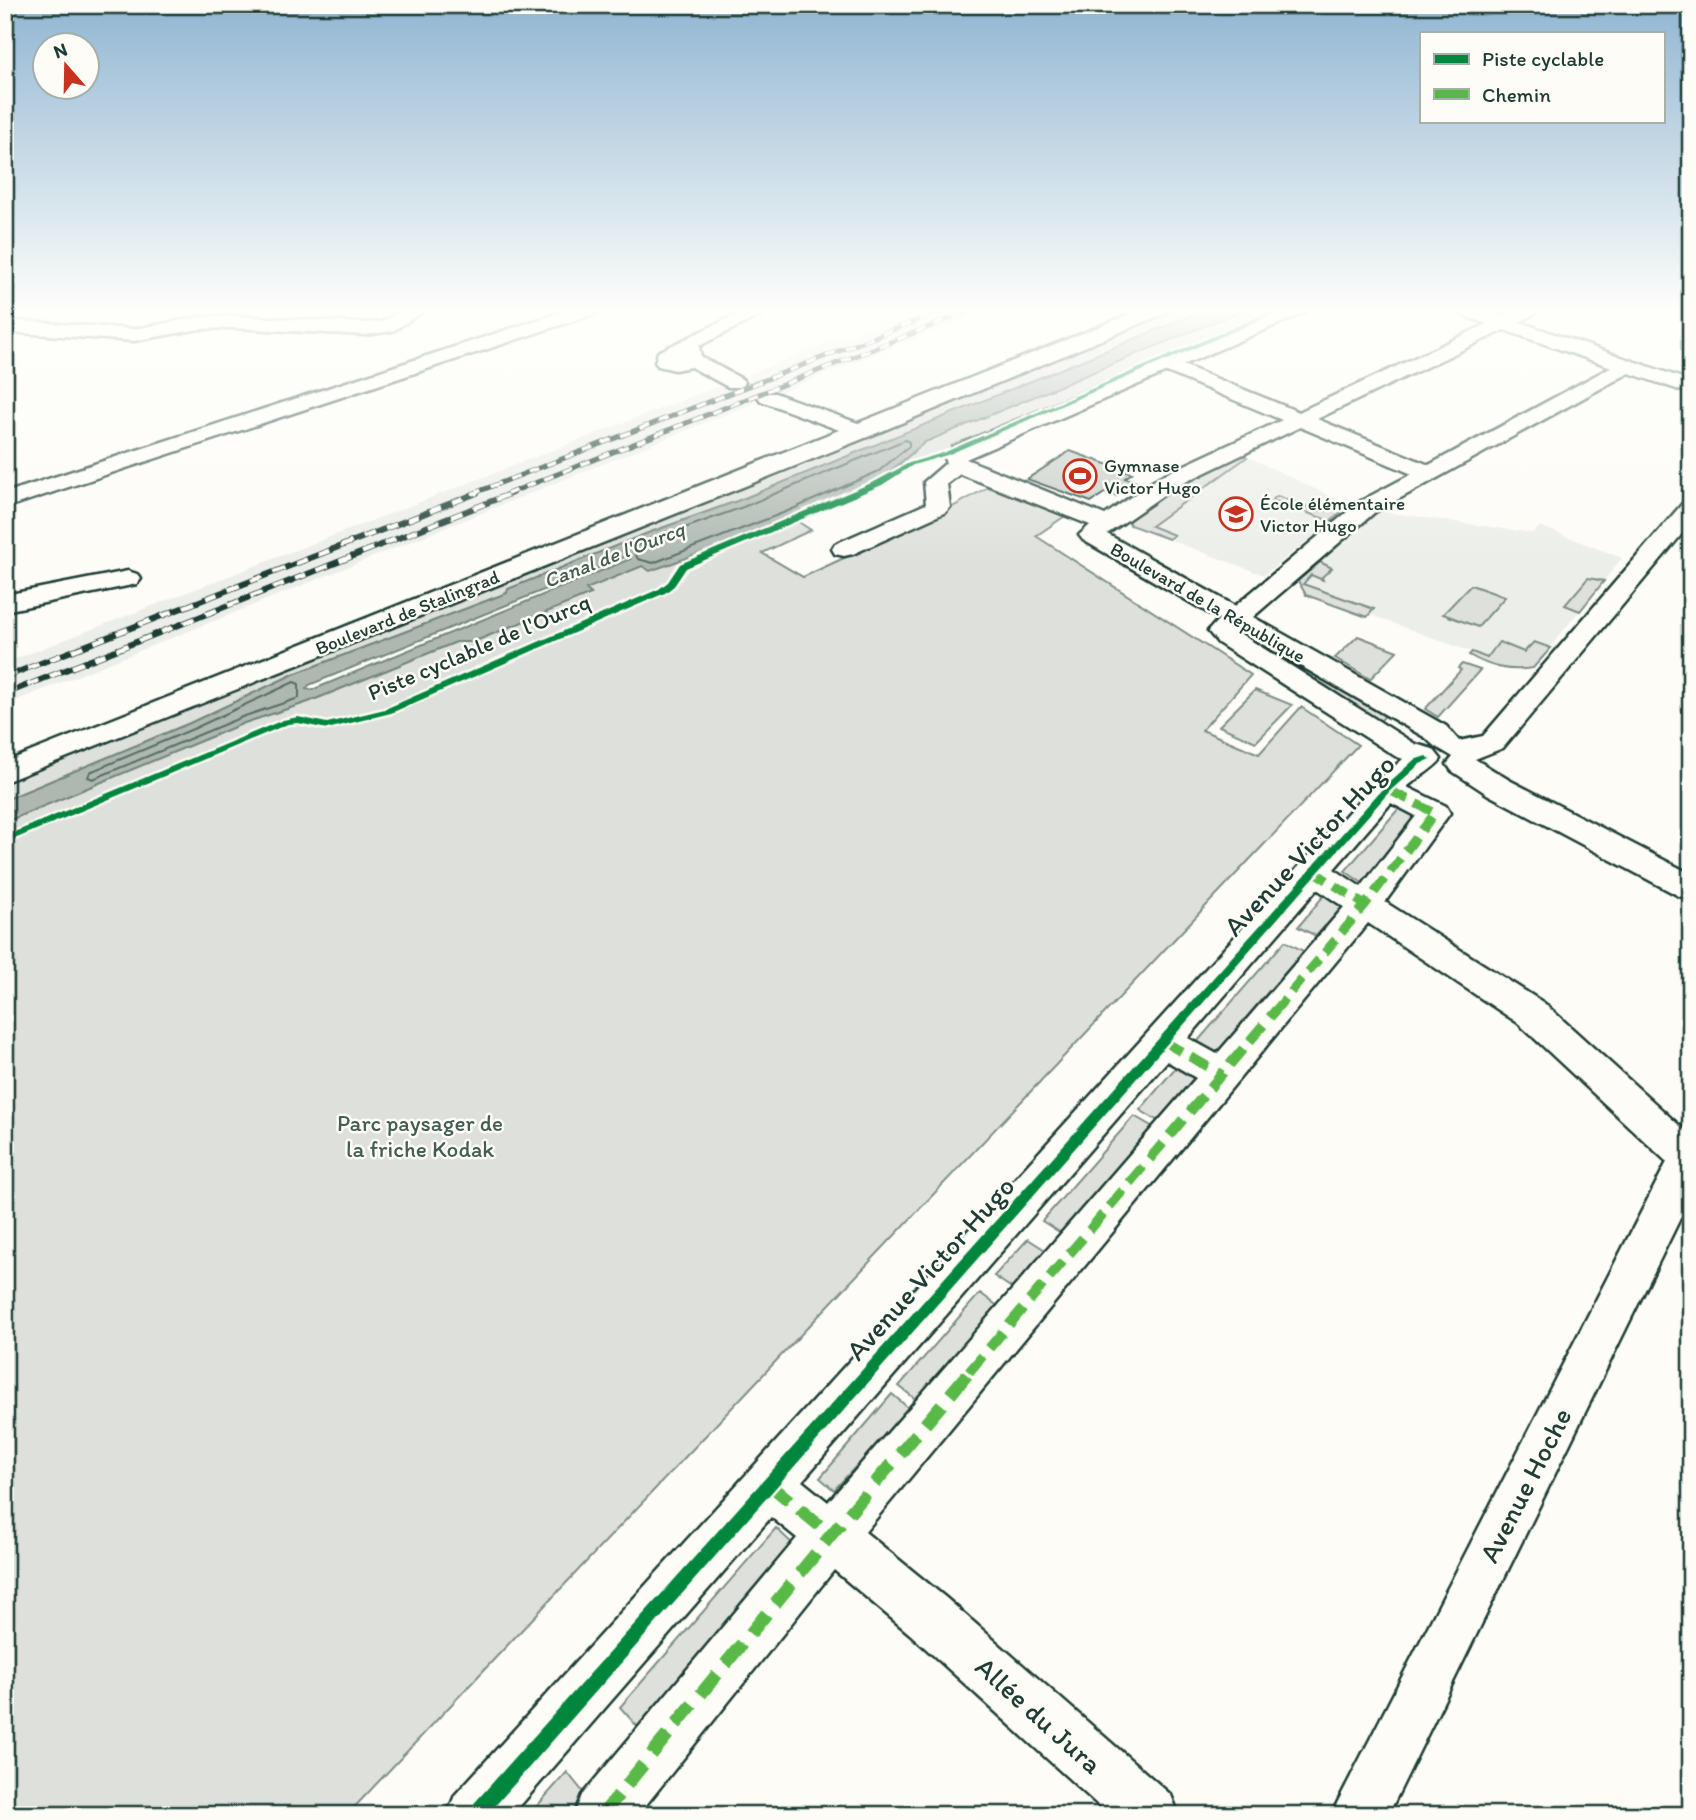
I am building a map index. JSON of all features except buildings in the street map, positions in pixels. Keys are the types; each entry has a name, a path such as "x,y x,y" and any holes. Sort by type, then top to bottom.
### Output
{"street":[{"path":"5,501 332,394"},
{"name":"Boulevard de Stalingrad","path":"5,773 953,394"},
{"path":"844,549 938,507 935,482 958,465 955,458 961,452 1098,394"},
{"path":"1238,394 1430,473"},
{"path":"1353,394 1167,482 1078,544 1228,625 1405,750 1444,754 1498,787 1691,888"},
{"path":"1228,625 1367,507 1576,394"},
{"path":"768,397 862,431"},
{"name":"Boulevard de la République","path":"958,465 1099,529"},
{"name":"Avenue Victor Hugo","path":"475,1815 1387,789 1417,762 1472,750 1493,742 1691,508"},
{"path":"5,603 128,579"},
{"name":"Avenue Victor Hugo","path":"602,1815 831,1535 1365,905 1435,813 1387,789"},
{"path":"1313,871 1531,1013 1690,1158"},
{"path":"1163,1041 1222,1075"},
{"name":"Avenue Hoche","path":"1359,1815 1690,1158"},
{"name":"Allée du Jura","path":"769,1484 928,1616 1150,1815"}],"shaded area":[{"path":"698,394 777,394 5,705 5,663"},
{"name":"École élémentaire Victor Hugo","path":"1240,453 1351,506 1264,575 1130,525"},
{"path":"1378,511 1533,533 1540,526 1622,558 1533,668 1520,670 1303,590 1298,581"}],"green space":[{"path":"965,394 1000,394 740,500 648,533 509,589 507,593 294,674 190,723 5,800 5,781"},
{"path":"1041,394 1087,394 945,454 897,466 925,442"},
{"path":"1240,453 1247,457 1151,526 1174,535 1169,539 1130,525 1127,518 1172,485"},
{"name":"Parc paysager de la friche Kodak","path":"988,487 1065,516 1036,536 1251,675 1202,730 1259,754 1301,707 1358,745 347,1815 5,1815 5,822 244,723 308,702 456,642 473,642 591,594 585,589 642,566 704,552 791,517 811,530 762,553 803,577 947,510"},
{"path":"1277,496 1311,508 1310,510 1326,511 1338,504 1345,506 1342,508 1345,509 1330,521 1272,500"},
{"path":"1320,562 1332,568 1322,577 1323,580 1311,575 1303,584 1374,609 1367,617 1306,595 1298,581"},
{"path":"1588,578 1604,581 1580,611 1565,605"},
{"path":"1471,585 1505,597 1478,627 1443,614"},
{"path":"1358,636 1397,651 1370,679 1335,658"},
{"path":"1499,642 1524,652 1534,642 1551,648 1533,668 1524,669 1500,668 1469,655 1472,652 1487,658"},
{"path":"1462,664 1480,670 1438,717 1425,709 1461,670 1458,668"},
{"path":"1323,673 1389,711 1376,726 1310,685"},
{"path":"1255,690 1292,705 1256,742 1219,726"},
{"path":"1400,807 1417,815 1369,873 1376,877 1368,887 1345,871"},
{"path":"1325,894 1347,910 1332,929 1325,926 1316,936 1298,927"},
{"path":"1285,941 1303,951 1299,958 1305,961 1282,989 1274,985 1234,1032 1241,1037 1224,1058 1197,1042"},
{"path":"1176,1067 1194,1078 1158,1121 1140,1110"},
{"path":"1134,1116 1153,1127 1080,1215 1072,1240 1042,1221"},
{"path":"1028,1239 1050,1253 1016,1291 994,1276"},
{"path":"980,1293 1010,1315 919,1402 899,1386"},
{"path":"892,1394 912,1411 864,1468 858,1464 834,1490 820,1478"},
{"path":"776,1528 797,1548 650,1741 620,1707"},
{"path":"567,1772 587,1797 589,1815 529,1815"}],"water":[{"name":"Canal de l'Ourcq","path":"1000,394 1041,394 925,442 883,477 704,552 650,571 642,566 586,589 591,594 473,642 456,642 308,702 244,723 5,822 5,800 190,723 294,674 507,593 508,589 648,533 740,500","holes":["625,557 630,559 312,690 306,689 309,685"]}],"railway":[{"path":"472,494 729,394"},
{"path":"507,494 760,394"},
{"path":"5,677 477,493"},
{"path":"5,694 512,493"}],"marked path":[{"path":"602,1815 831,1535 1365,905 1435,813 1387,789"},
{"path":"1313,871 1365,905"},
{"path":"1163,1041 1222,1075"},
{"path":"769,1484 831,1535"}],"cycle path":[{"name":"Piste cyclable de l'Ourcq","path":"5,840 286,722 298,720 327,726 388,711 662,591 671,584 683,566 879,483 911,464 945,454 1085,394"},
{"path":"475,1815 1387,789 1417,762 1426,759"}],"place":[{"name":"Gymnase Victor Hugo","path":"1080,476"},
{"name":"École élémentaire Victor Hugo","path":"1236,514"}]}
